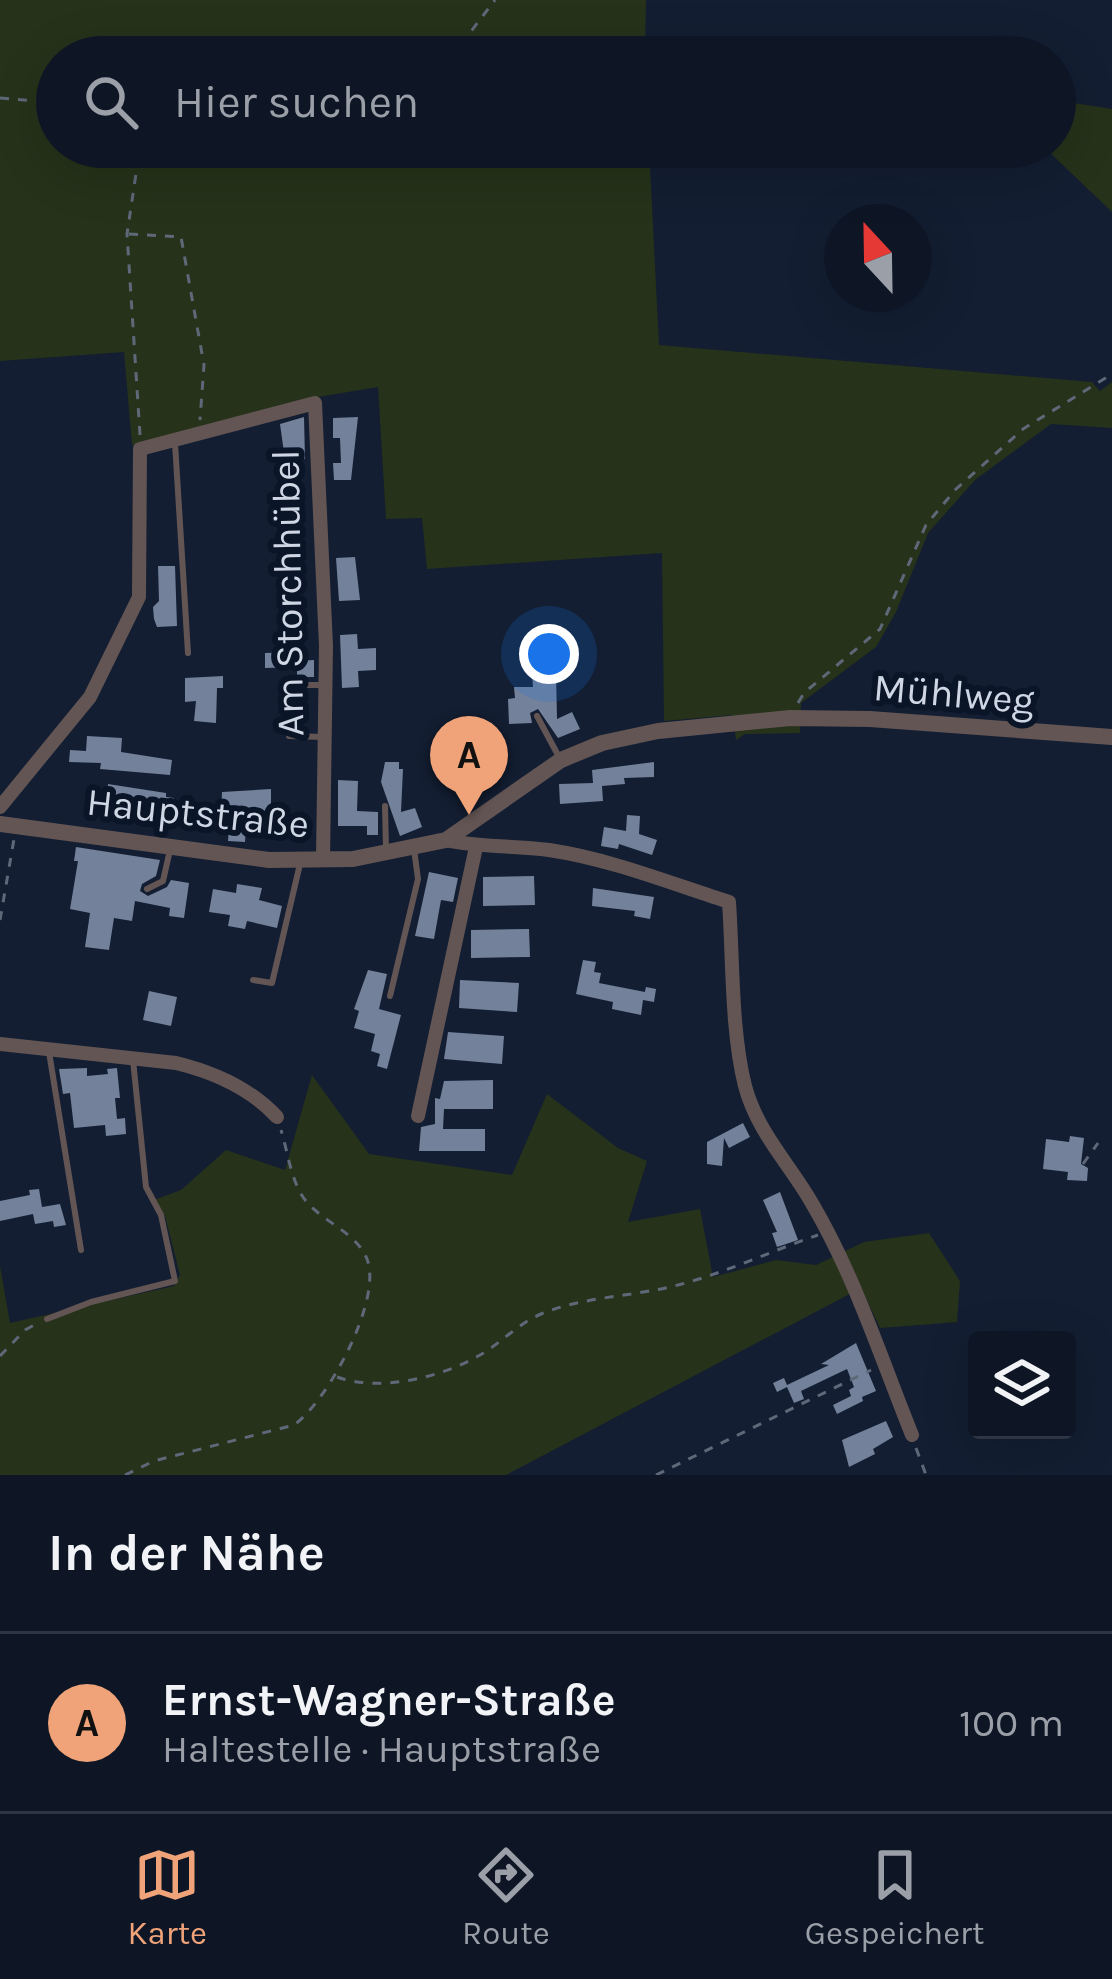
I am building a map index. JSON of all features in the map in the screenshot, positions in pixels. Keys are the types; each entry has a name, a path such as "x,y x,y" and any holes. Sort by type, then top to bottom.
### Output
{"street":[{"name":"Am Storchhübel","path":"140,448 315,403 326,685 323,860"},
{"path":"0,807 90,697 139,598 140,448"},
{"name":"Mühlweg","path":"790,718 870,719 1112,737"},
{"name":"Hauptstraße","path":"8,825 269,860 386,855 446,840 561,760 602,743 658,731 790,718"},
{"path":"446,840 476,847 545,849 591,859 729,902 744,1083 767,1141 812,1204 826,1233 912,1435"},
{"path":"418,1116 476,847"},
{"path":"0,1044 205,1070 264,1103 277,1117"}],"lane":[{"path":"175,440 188,653"},
{"path":"290,685 326,685"},
{"path":"537,716 561,760"},
{"path":"289,720 289,736 325,737"},
{"path":"386,806 386,855"},
{"path":"147,889 163,881 171,845"},
{"path":"390,996 418,879 415,849"},
{"path":"253,980 272,983 301,860"},
{"path":"49,1052 81,1250"},
{"path":"47,1319 91,1302 175,1281 161,1215 146,1187 133,1060"}],"path":[{"path":"467,36 495,0"},
{"path":"0,98 36,101"},
{"path":"137,168 128,234 140,448"},
{"path":"128,234 181,237 204,365 200,433"},
{"path":"790,718 804,693 880,629 926,525 956,489 1023,430 1112,374"},
{"path":"0,920 8,825"},
{"path":"125,1475 154,1460 294,1426 312,1412 335,1376 367,1300 367,1257 348,1235 306,1202 277,1117"},
{"path":"1082,1164 1098,1143"},
{"path":"335,1376 377,1385 447,1370 478,1356 537,1315 584,1300 683,1284 826,1233"},
{"path":"0,1356 26,1330 47,1319"},
{"path":"656,1475 883,1364"},
{"path":"912,1435 926,1475"}],"green space":[{"path":"0,0 646,0 645,36 36,36 36,168 650,168 659,345 1092,382 1100,391 1112,382 1112,428 1051,424 975,480 928,533 896,612 876,647 801,703 800,733 745,734 736,740 733,715 664,721 662,553 427,569 422,518 386,519 378,387 312,398 132,445 124,352 0,361"},
{"path":"1076,103 1112,109 1112,212 1066,168 1076,168"},
{"path":"312,1075 369,1154 512,1175 547,1094 618,1148 647,1161 628,1222 700,1209 713,1277 776,1260 816,1265 864,1242 929,1233 960,1281 957,1322 880,1328 861,1288 506,1475 0,1475 0,1266 10,1323 174,1286 180,1275 165,1216 154,1200 181,1190 226,1150 285,1170"}],"building":[{"path":"304,417 305,459 285,460 280,424"},
{"path":"358,417 351,480 334,480 333,463 341,463 333,418"},
{"path":"355,557 360,600 339,601 336,558"},
{"path":"158,566 175,566 177,626 157,627 154,619 153,607 159,601"},
{"path":"357,634 358,649 376,648 376,670 358,671 359,687 342,688 340,635"},
{"path":"297,652 297,661 314,660 314,677 297,677 297,667 265,668 265,653"},
{"path":"556,671 557,719 572,712 580,729 558,738 538,709 530,713 532,723 509,724 508,699 515,698 514,687 533,687 532,672"},
{"path":"223,676 223,688 217,688 216,723 194,721 196,701 185,702 185,678"},
{"path":"87,736 122,738 121,752 172,760 170,775 69,762 70,750 86,751"},
{"path":"385,762 399,762 403,769 401,812 415,808 422,827 400,836 381,782"},
{"path":"654,762 654,777 624,778 625,784 602,786 603,801 560,804 559,784 593,783 592,770"},
{"path":"338,780 358,781 357,811 378,812 378,835 367,835 367,826 338,826"},
{"path":"108,784 166,793 174,798 170,822 105,814"},
{"path":"271,789 271,811 247,811 245,842 228,841 230,816 221,816 222,792"},
{"path":"627,815 640,816 639,834 657,840 652,855 619,844 618,849 601,846 604,827 626,831"},
{"path":"76,847 160,860 156,876 142,884 140,891 148,896 171,880 189,883 184,918 169,916 170,908 135,901 132,921 114,918 109,950 85,947 90,913 70,909"},
{"path":"429,872 458,878 453,902 441,900 434,939 415,936"},
{"path":"534,876 535,905 483,906 483,877"},
{"path":"237,884 262,888 259,900 282,906 277,928 247,921 245,929 228,926 230,915 209,912 213,889 236,893"},
{"path":"593,888 654,897 650,919 634,916 635,911 592,906"},
{"path":"529,929 530,957 471,958 471,930"},
{"path":"583,960 596,962 599,983 645,992 646,987 656,989 654,1002 643,1000 641,1015 612,1009 613,1002 576,994"},
{"path":"368,970 387,974 379,1009 401,1015 387,1069 377,1066 380,1054 371,1051 375,1034 354,1028 359,1011 354,1009"},
{"path":"460,980 519,983 517,1012 459,1008"},
{"path":"149,991 177,997 171,1026 143,1020"},
{"path":"448,1032 504,1036 502,1064 444,1059"},
{"path":"87,1068 87,1076 117,1068 117,1119 125,1118 126,1134 106,1136 105,1125 74,1128 70,1093 63,1094 59,1069"},
{"path":"493,1080 493,1109 444,1109 443,1129 485,1129 485,1151 419,1151 421,1127 435,1124 435,1098 440,1099 444,1081"},
{"path":"743,1123 750,1137 729,1148 724,1138 722,1166 707,1164 707,1142"},
{"path":"1070,1136 1084,1138 1081,1164 1088,1168 1087,1181 1067,1180 1068,1172 1043,1169 1046,1139 1069,1142"},
{"path":"39,1189 42,1207 60,1204 66,1225 35,1224 33,1214 0,1221 0,1201"},
{"path":"780,1192 798,1240 777,1247 772,1233 777,1232 763,1200"},
{"path":"856,1343 876,1391 862,1397 863,1401 837,1414 833,1405 851,1396 849,1390 854,1387 847,1369 801,1391 804,1399 794,1403 787,1387 777,1392 773,1383 784,1378 787,1385 829,1365 821,1364"},
{"path":"886,1421 893,1437 873,1449 875,1454 849,1467 842,1440"}],"place":[{"name":"Ernst-Wagner-Straße","path":"469,815"}]}
